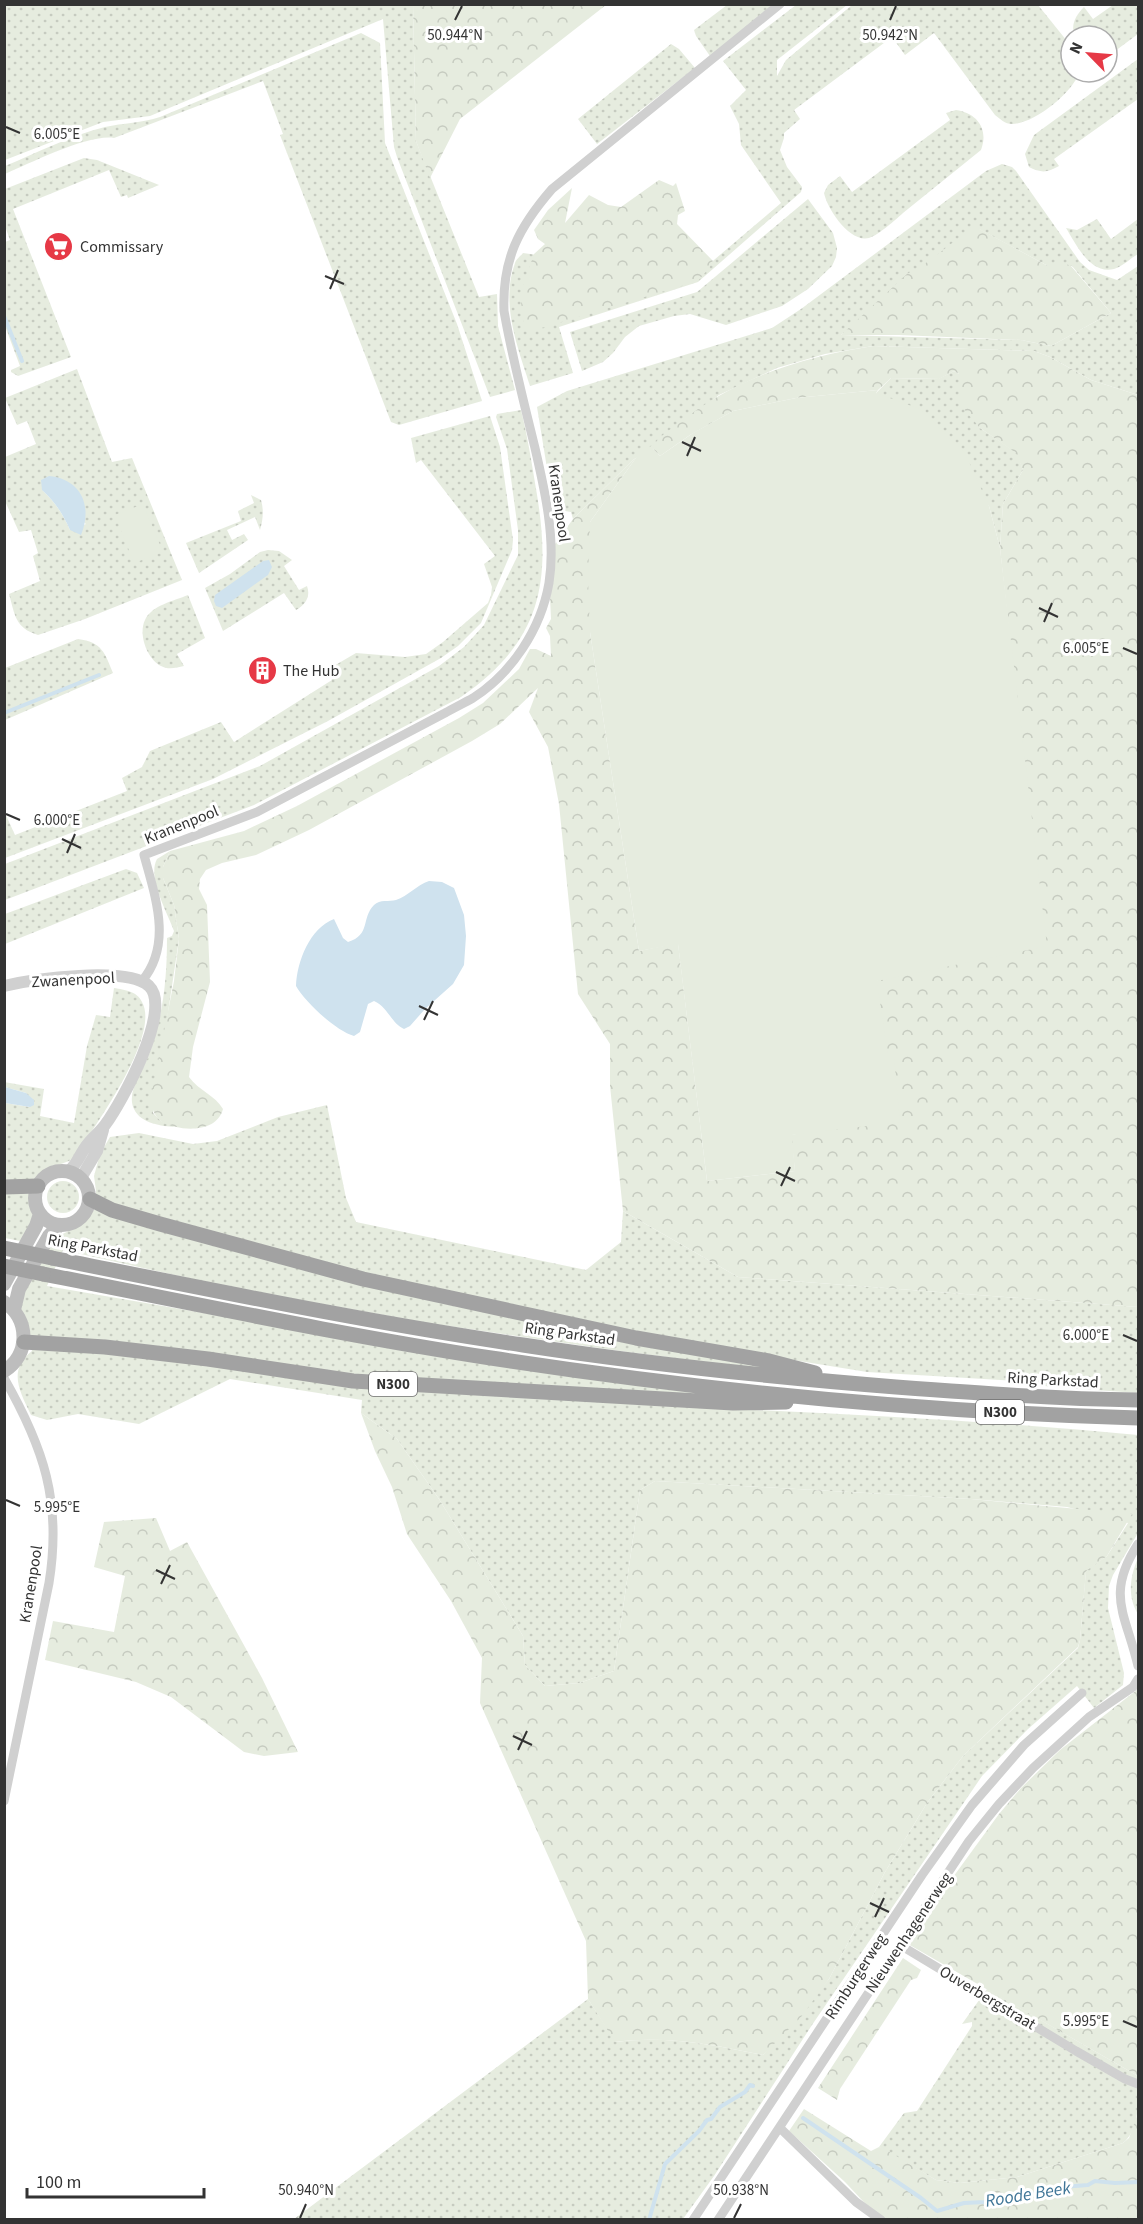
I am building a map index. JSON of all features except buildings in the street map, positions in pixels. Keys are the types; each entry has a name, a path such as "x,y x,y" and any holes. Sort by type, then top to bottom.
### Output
{"highway":[{"path":"4,1186 38,1186"},
{"name":"N300","path":"90,1199 112,1210 363,1279 636,1338 769,1361 862,1385"},
{"name":"Ring Parkstad","path":"4,1248 347,1316 521,1345 750,1374 862,1385 1138,1400"},
{"name":"N300","path":"4,1266 489,1358 637,1378 861,1401 1027,1414 1138,1418"},
{"name":"N300","path":"24,1342 105,1347 208,1359 353,1382 733,1403 861,1401"}],"main road":[{"path":"51,1173 75,1175 88,1188 90,1199 87,1210 70,1224 59,1225 47,1220 40,1214 35,1198 38,1186 51,1173"},
{"path":"4,1284 36,1226 40,1214"},
{"path":"4,1371 19,1357 24,1342 23,1328 9,1306 49,1236 59,1225"}],"street":[{"name":"Kranenpool","path":"142,981 158,955 160,937 155,895 144,855 257,812 474,697 497,678 517,656 542,611 549,582 551,541 543,487 504,310 503,293 506,271 517,238 528,217 552,189 780,4"},
{"name":"Zwanenpool","path":"4,986 47,978 78,976 123,976 142,981"},
{"path":"75,1175 87,1144 104,1126 127,1087 152,1025 155,999 152,990 142,981"},
{"name":"Kranenpool","path":"4,1378 33,1431 44,1463 53,1502 53,1560 4,1801"},
{"path":"1138,1544 1122,1577 1120,1599 1138,1666"},
{"name":"Nieuwenhagenerweg","path":"718,2220 969,1841 1012,1789 1055,1747 1089,1717 1133,1687 1138,1679"},
{"name":"Rimburgerweg","path":"693,2220 915,1885 972,1804 1018,1752 1082,1693"},
{"name":"Ouverbergstraat","path":"900,1945 1077,2051 1138,2084"},
{"path":"780,2128 856,2202 881,2220"}],"green space":[{"path":"413,4 606,5 460,119 430,178 416,141"},
{"path":"4,5 413,5 416,141 479,297 497,294 498,326 515,390 490,397 397,157 394,147 383,19 150,116 103,122 5,160"},
{"path":"727,5 773,5 710,56 694,30"},
{"path":"796,5 847,5 777,60 777,76 786,60 852,5 1038,5 1059,31 1059,84 1073,84 1061,98 1041,113 1021,123 1009,124 995,115 934,33 905,55 892,37 794,110 800,119 784,133 780,150 787,167 802,187 801,192 698,282 559,327 573,373 530,386 512,325 509,294 516,262 523,253 694,277 781,203 741,145 739,124 730,106 746,90 723,61"},
{"path":"1113,5 1138,5 1138,34 1119,48 1119,24 1074,24 1076,17 1084,7 1093,19"},
{"path":"361,33 380,43 385,143 457,324 482,401 399,425 391,422 280,135 283,134 263,81 114,138 90,140 75,145 5,174 5,166 67,139 92,130 160,117"},
{"path":"671,44 679,49 695,68 597,144 578,119"},
{"path":"1138,59 1138,99 1054,159 1059,166 1044,171 1029,167 1025,154 1034,135 1104,84 1119,84 1119,73"},
{"path":"956,110 970,115 979,123 983,135 981,150 877,234 869,238 861,238 847,230 829,207 824,193 828,185 840,176 852,192 950,120 946,113"},
{"path":"84,158 97,160 159,185 128,198 127,195 121,197 109,170 13,209 71,357 18,376 11,372 20,366 5,326 5,242 10,240 5,226 5,189"},
{"path":"1002,164 1012,167 1080,262 1089,270 1117,280 1138,266 1138,395 1091,380 1050,357 1034,351 873,346 825,354 777,368 719,395 653,449 634,459 573,519 571,512 559,510 553,505 537,407 567,391 772,328 801,309 986,171","holes":["979,229 1048,266 1072,266 1111,313 1051,346 1021,340 841,335"]},
{"path":"659,180 673,186 676,183 685,211 678,215 677,224 713,261 698,281 528,332 524,326 520,294 534,254 545,244 538,239 534,230 548,210 572,188 565,223 589,195 608,205 621,207"},
{"path":"808,199 833,233 837,248 832,266 808,289 782,306 726,325 690,314 639,326 625,337 603,362 582,371 570,332 697,292"},
{"path":"1097,219 1111,239 1138,219 1138,254 1114,269 1105,270 1091,263 1079,250 1066,228 1077,230"},
{"path":"974,226 1048,266 1059,261 1071,266 1111,313 1051,346 1021,340 841,335 907,274 929,261"},
{"path":"873,346 1034,351 1050,357 1091,380 1138,395 1138,1307 738,1277 623,1211 610,1086 610,1044 578,994 559,804 548,747 529,712 538,688 500,724 472,741 309,830 256,855 222,863 206,870 200,879 199,889 207,905 210,982 193,1047 189,1077 223,1109 214,1123 197,1128 179,1128 162,1122 154,1113 150,1102 174,981 179,939 174,905 163,878 163,867 170,851 244,831 297,806 483,703 519,669 530,649 536,649 551,656 550,636 546,628 551,619 550,597 555,544 573,519 638,455 590,522 590,632 639,951 678,943 707,1181 795,1171 791,1135 807,1132 801,1067 1028,805 1000,548 1003,504 1023,470 1016,453 980,428 959,403 959,374 954,371 939,379 891,378 878,390 796,398 733,411 690,435 660,456 653,449 663,435 700,408 746,382 795,363"},
{"path":"77,369 112,462 132,458 182,580 85,619 38,635 20,624 9,594 40,581 33,556 38,553 31,530 19,532 5,501 5,457 36,444 27,421 17,425 5,398","holes":["42,490 86,524 70,530 58,508"]},
{"path":"954,371 959,374 980,428 1017,453 1023,470 1003,504 1000,548 989,506 876,393 891,378 938,379"},
{"path":"878,390 876,393 920,409 965,453 989,506 1000,548 1047,946 877,981 888,1057 894,1057 900,1122 792,1135 795,1171 707,1181 678,944 639,951 590,632 588,578 590,522 638,455 654,444 653,449 660,456 693,433 733,411 796,398"},
{"path":"521,410 540,517 541,577 536,604 526,629 510,652 489,675 461,697 254,805 5,900 5,864 260,766 439,666 464,647 484,625 518,555 518,530 507,449 496,417 497,414"},
{"path":"490,416 500,447 513,540 512,550 481,623 458,646 441,658 328,721 213,779 5,858 5,813 15,835 127,791 122,778 142,767 150,751 221,722 234,742 332,680 327,670 356,653 405,657 426,654 488,603 492,587 484,564 495,556 421,460 416,463 411,438"},
{"path":"251,495 261,500 263,515 260,530 255,517 227,530 232,540 244,534 248,540 199,573 186,543 241,521 238,511 254,503"},
{"path":"143,504 163,552 134,563 115,515"},
{"path":"279,551 292,560 284,566 299,590 307,586 306,600 296,610 284,593 223,631 205,588 230,574 260,552"},
{"path":"188,595 205,638 177,654 184,666 164,667 156,663 145,646 143,626 145,620 158,607"},
{"path":"78,639 98,646 108,660 113,673 5,720 5,668"},
{"path":"170,851 163,867 163,878 174,905 179,939 153,1113 161,1121 175,1127 147,1121 137,1114 132,1103 133,1089 148,1057 161,1013 167,938 172,936 174,931 159,895 154,875 157,859"},
{"path":"126,869 137,873 144,888 5,944 5,914"},
{"path":"114,988 137,995 142,1002 145,1017 142,1036 123,1081 75,1156 69,1161 50,1168 33,1180 5,1181 5,1103 30,1107 26,1093 5,1087 4,1082 44,1089 40,1116 74,1123 87,1046 96,1015 110,1017"},
{"path":"327,1105 346,1198 356,1222 586,1270 621,1242 623,1211 738,1277 1138,1307 1138,1393 1051,1387 1017,1381 867,1372 793,1360 766,1370 613,1350 428,1323 228,1287 63,1250 47,1286 267,1324 735,1397 732,1409 935,1419 1138,1435 1138,1533 1109,1586 1108,1608 1124,1673 1123,1685 1094,1708 1077,1686 1028,1729 982,1776 683,2219 294,2219 588,1999 616,2042 671,2040 763,2055 829,1979 885,1872 927,1803 963,1756 1078,1648 1086,1570 1107,1556 1128,1523 1067,1507 971,1499 655,1481 640,1490 614,1671 579,1683 545,1686 525,1665 523,1636 439,1499 397,1439 361,1413 362,1400 230,1379 139,1424 78,1414 47,1420 31,1415 18,1382 20,1366 24,1358 32,1351 21,1311 20,1298 55,1238 80,1225 95,1209 94,1176 100,1154 110,1137 139,1133 193,1144 217,1141 278,1117"},
{"path":"63,1181 74,1186 79,1197 74,1208 63,1213 52,1208 47,1197 52,1186"},
{"path":"5,1191 31,1194 34,1214 25,1242 5,1238"},
{"path":"361,1413 397,1439 439,1499 523,1636 525,1665 545,1686 579,1683 614,1671 640,1490 655,1481 971,1499 1132,1514 1107,1556 1086,1571 1078,1647 963,1756 927,1803 885,1872 829,1979 801,2017 763,2055 671,2040 615,2042 588,1999 586,1941 480,1703 482,1658 451,1601 407,1534 392,1487"},
{"path":"156,1518 170,1551 187,1542 262,1678 298,1752 264,1756 244,1752 171,1697 136,1682 45,1660 53,1621 114,1632 125,1576 94,1567 104,1522"},
{"path":"1138,1558 1138,1614 1132,1601 1131,1586"},
{"path":"1138,1689 1138,2076 908,1944 948,1884 1021,1788 1060,1750"},
{"path":"903,1958 921,1970 917,1978 911,1980 840,2089 837,2100 818,2088"},
{"path":"987,1989 1138,2076 1136,2121 1129,2137 1123,2143 1017,2177 960,2183 936,2180 879,2147 904,2113 917,2111 972,2026 972,2022 962,2024"},
{"path":"804,2109 871,2151 879,2147 883,2148 936,2180 960,2183 1017,2177 1123,2143 1129,2138 1138,2113 1138,2219 883,2219 876,2215 845,2182 789,2131"}],"water":[{"path":"49,476 69,482 82,496 86,514 81,535 70,530 58,508 42,490 41,480"},
{"path":"269,560 272,567 268,575 222,608 216,606 215,595 263,561"},
{"path":"429,881 442,882 454,888 464,915 466,936 464,965 453,984 410,1026 404,1029 374,1001 368,1004 360,1032 354,1036 347,1033 322,1015 306,1000 296,986 299,966 306,947 318,930 334,919 343,938 348,942 355,939 363,931 374,905 400,898"},
{"path":"5,1087 26,1093 34,1100 34,1105 30,1107 5,1103"}],"waterway":[{"path":"4,316 22,361"},
{"path":"4,713 99,675"},
{"name":"Roode Beek","path":"649,2220 665,2164 699,2131 707,2120 711,2119 720,2107 745,2092 750,2085 753,2086"},
{"name":"Roode Beek","path":"803,2118 937,2211 964,2203 985,2202 1018,2193 1028,2195 1062,2187 1088,2185 1095,2181 1138,2182"}],"place":[{"name":"Commissary","path":"59,246"},
{"name":"The Hub","path":"262,670"}]}
